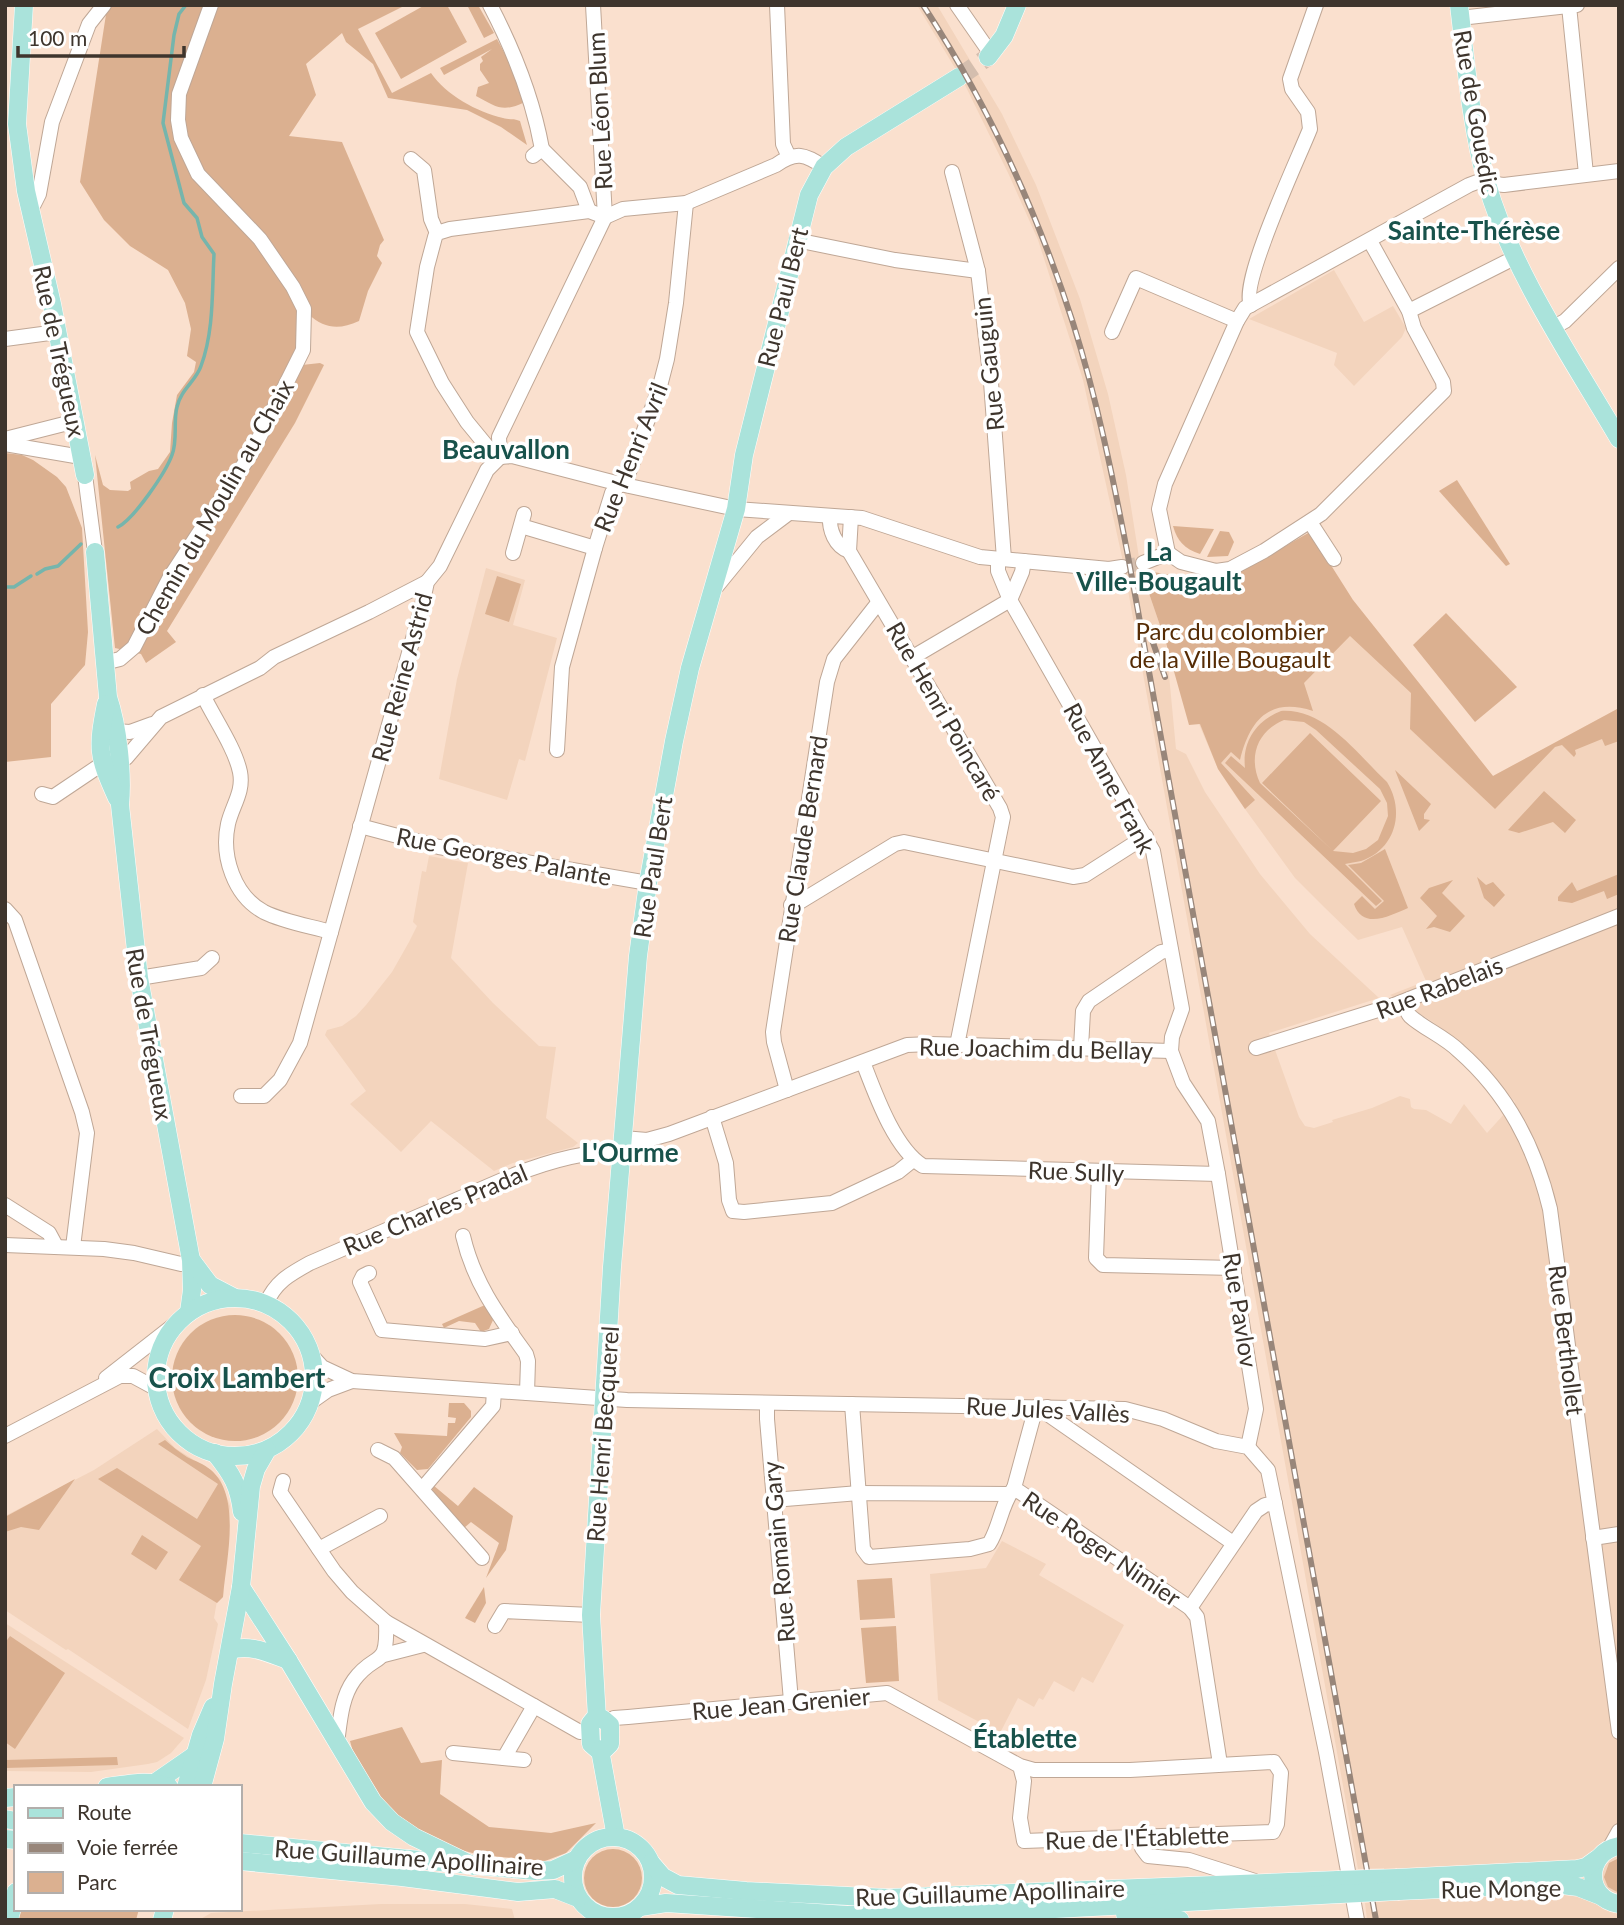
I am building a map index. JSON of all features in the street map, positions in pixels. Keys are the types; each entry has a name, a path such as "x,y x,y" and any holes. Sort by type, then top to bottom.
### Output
{"main road":[{"name":"Rue de Trégueux","path":"24,5 17,124 29,206 76,421 85,475"},
{"path":"990,55 1004,36 1017,5"},
{"name":"Rue de Gouédic","path":"1459,12 1479,151 1487,184 1516,257 1618,436"},
{"name":"Rue Paul Bert","path":"623,1144 638,956 648,883 674,741 690,668 736,509 744,455 809,195 824,167 846,147 959,77"},
{"name":"Rue de Trégueux","path":"95,552 112,754 139,978 191,1260 192,1290 184,1317"},
{"name":"Rue Henri Becquerel","path":"599,1724 591,1615 612,1267 623,1144"},
{"name":"Rue de Trégueux","path":"191,1260 210,1285 233,1297"},
{"path":"233,1297 266,1304 287,1316 302,1335 312,1356 314,1379 311,1402 296,1428 267,1450 243,1456 215,1453 186,1439 163,1408 157,1389 157,1364 164,1341 184,1317 210,1302 233,1297"},
{"path":"203,1785 215,1739 241,1587 253,1476 267,1450"},
{"path":"215,1453 239,1490 245,1533"},
{"path":"241,1587 373,1802 392,1822 414,1837 474,1866"},
{"path":"230,1650 242,1647 259,1649 288,1660"},
{"path":"187,1785 195,1755 223,1684"},
{"path":"599,1724 591,1744 600,1750 616,1837"},
{"path":"162,1785 195,1755"},
{"path":"616,1837 637,1845 650,1863 653,1875 648,1898 640,1907 615,1919 594,1913 578,1898 573,1872 577,1859 593,1842 616,1837"},
{"name":"Rue Guillaume Apollinaire","path":"242,1843 535,1871 553,1870 577,1859"},
{"path":"1608,1851 1594,1866 1593,1882 1613,1903"},
{"name":"Rue Monge","path":"1398,1885 1577,1869 1586,1867 1608,1851"},
{"name":"Rue Guillaume Apollinaire","path":"242,1861 518,1892 555,1889 578,1898"},
{"name":"Rue Guillaume Apollinaire","path":"650,1863 663,1877 678,1885 843,1897 888,1898 1259,1883 1339,1887"},
{"path":"242,1868 313,1868"},
{"name":"Rue Monge","path":"1398,1885 1554,1884 1578,1887 1613,1903"},
{"path":"1339,1887 1398,1885"},
{"name":"Rue Guillaume Apollinaire","path":"640,1907 666,1903 848,1915 1066,1908 1339,1887"},
{"path":"9,1920 14,1900"},
{"path":"1066,1908 1180,1920"}],"street":[{"path":"29,206 34,204 39,194 52,122 72,63 89,24 104,5"},
{"name":"Chemin du Moulin au Chaix","path":"104,663 120,659 134,646 170,577 252,452 303,350 304,309 293,287 260,239 198,174 181,138 178,120 180,94 211,5"},
{"path":"490,5 518,66 536,117 538,153 580,187 587,204 605,217 623,209 686,202 797,155 824,167"},
{"name":"Rue Léon Blum","path":"593,5 605,217"},
{"path":"777,5 783,144 789,157"},
{"path":"957,5 990,55"},
{"path":"1251,305 1248,300 1254,267 1310,129 1308,112 1292,89 1290,79 1316,5"},
{"path":"1459,12 1577,5"},
{"path":"1569,6 1586,174"},
{"path":"411,159 424,170 431,219 437,233 427,267 417,332 442,383 467,422 500,457 512,456 620,484 736,509 862,518 980,557 1109,569 1122,567"},
{"path":"1370,241 1409,311 1414,328 1443,382 1444,391 1310,522 1230,569 1216,571 1181,562 1168,553 1160,509 1165,484 1240,313 1469,184 1477,182 1504,185 1619,171"},
{"name":"Rue Gauguin","path":"952,172 978,271 991,382 1001,559"},
{"path":"437,233 587,204 604,196"},
{"name":"Rue Henri Avril","path":"557,750 562,667 594,548 612,493 628,475 667,359 676,303 686,202"},
{"name":"Rue Reine Astrid","path":"241,1096 264,1096 280,1080 300,1043 427,582 440,566 487,470 500,457 499,437 605,217"},
{"path":"796,240 895,260 978,271"},
{"path":"1409,311 1516,257"},
{"path":"1554,327 1565,321 1619,268"},
{"path":"1112,332 1136,278 1237,321"},
{"path":"5,339 57,332"},
{"path":"5,441 76,421"},
{"path":"5,441 81,457"},
{"name":"Rue de Trégueux","path":"85,475 95,552"},
{"name":"Rue Paul Bert","path":"714,589 757,537 789,513"},
{"name":"Rue Henri Poincaré","path":"830,516 829,528 841,548 849,551 1000,808 1003,825 957,1045"},
{"path":"849,551 851,517"},
{"path":"513,553 523,520 594,548"},
{"path":"1310,522 1334,559"},
{"path":"1143,563 1168,553"},
{"name":"Rue Anne Frank","path":"1001,559 998,570 1010,600 1153,851 1182,1009 1172,1037 1171,1051"},
{"path":"912,657 1010,600 1024,561"},
{"path":"42,794 53,797 161,717 427,582"},
{"name":"Rue Claude Bernard","path":"787,1090 774,1042 774,1032 791,905 829,670 834,659 878,603"},
{"path":"203,695 240,772 241,790 229,822 226,842 228,863 238,886 255,906 266,913 331,932"},
{"path":"112,754 130,732 153,724"},
{"name":"Rue Georges Palante","path":"360,827 439,847 648,883"},
{"path":"791,905 895,844 904,842 1080,877 1146,836"},
{"path":"5,909 15,920 87,1133 73,1247"},
{"name":"Rue Rabelais","path":"1256,1048 1403,1002 1619,916"},
{"path":"1081,1048 1083,1011 1089,1001 1161,952 1171,950"},
{"path":"139,978 201,968 212,958"},
{"name":"Rue Berthollet","path":"1403,1002 1409,1015 1459,1050 1488,1080 1514,1114 1535,1158 1550,1209 1619,1732"},
{"name":"Rue Joachim du Bellay","path":"623,1144 648,1140 712,1118 907,1045 1171,1051"},
{"path":"1171,1051 1183,1083 1208,1121 1218,1174"},
{"path":"712,1118 726,1163 729,1200 733,1210 744,1212 832,1203 898,1172 913,1160 883,1112 863,1062"},
{"name":"Rue Charles Pradal","path":"266,1304 273,1289 288,1275 310,1263 540,1164 623,1144"},
{"name":"Rue Sully","path":"913,1160 931,1167 1218,1174"},
{"path":"1099,1172 1096,1258 1103,1265 1234,1268"},
{"name":"Rue Pavlov","path":"1218,1174 1256,1409 1248,1447"},
{"path":"5,1205 49,1233 56,1245"},
{"path":"463,1236 469,1262 480,1286 526,1354 527,1394"},
{"path":"5,1244 56,1245 134,1253 181,1264 191,1260"},
{"path":"369,1273 363,1276 360,1282 382,1331 485,1339 512,1333"},
{"path":"80,1398 184,1317"},
{"path":"312,1356 322,1367 352,1381"},
{"path":"5,1436 120,1376 133,1377 157,1389"},
{"path":"311,1402 328,1390 352,1381"},
{"name":"Rue Jules Vallès","path":"352,1381 605,1399 1125,1409 1163,1419 1216,1441 1248,1447"},
{"path":"423,1488 493,1406 494,1391"},
{"name":"Rue Romain Gary","path":"767,1403 791,1701"},
{"path":"773,1500 859,1493 1012,1491 989,1545 870,1557 863,1549 859,1493 852,1404"},
{"path":"1041,1407 1233,1543"},
{"name":"Rue Roger Nimier","path":"1041,1407 1012,1491 1190,1608"},
{"path":"1248,1447 1268,1470 1326,1752 1357,1920"},
{"path":"378,1450 394,1458 423,1488 482,1558"},
{"path":"284,1481 280,1492 334,1572 386,1622 580,1732 599,1724"},
{"path":"1220,1763 1197,1617 1190,1608 1256,1511 1275,1503"},
{"path":"319,1549 380,1516"},
{"path":"1593,1538 1619,1534"},
{"path":"495,1626 504,1611 591,1615"},
{"path":"384,1655 387,1645 386,1622"},
{"path":"337,1743 342,1705 354,1679 384,1655 424,1645"},
{"name":"Rue Jean Grenier","path":"599,1724 614,1718 887,1693 1020,1766"},
{"path":"504,1758 534,1706"},
{"path":"453,1753 524,1760"},
{"name":"Rue de l'Établette","path":"1274,1762 1281,1773 1277,1824 1272,1832 1024,1841 1020,1818 1024,1781 1020,1766 1034,1770 1130,1770 1274,1762"},
{"path":"1608,1851 1619,1831"},
{"path":"1140,1837 1142,1848 1148,1856 1189,1860 1259,1883"}],"shaded area":[{"path":"917,5 937,5 1002,114 1036,185 1080,299 1108,394 1126,475 1141,570 1166,643 1176,749 1186,754 1205,792 1260,874 1310,934 1379,998 1269,1033 1299,1117 1305,1126 1314,1128 1333,1122 1332,1120 1400,1096 1410,1099 1414,1109 1426,1110 1451,1124 1464,1104 1487,1133 1515,1102 1472,1052 1433,1022 1390,995 1426,981 1402,927 1358,940 1295,878 1218,769 1199,724 1353,600 1493,776 1619,708 1619,1920 1367,1920 1365,1903 1390,1901 1384,1868 1358,1869 1122,557 1083,380 1038,240 964,83"},
{"path":"1334,270 1364,322 1393,306 1406,328 1402,337 1354,386 1334,365 1337,353 1249,319"},
{"path":"486,568 525,580 513,625 557,638 525,761 519,759 507,800 439,779 457,679"},
{"path":"429,856 468,863 451,958 493,1003 539,1046 556,1047 546,1118 578,1143 573,1147 513,1163 494,1171 431,1121 401,1152 350,1104 366,1091 325,1035 327,1030 342,1026 356,1016 392,972 417,926 413,922 422,871 426,872"},
{"path":"157,1429 175,1448 220,1479 230,1506 223,1597 217,1601 214,1618 218,1624 206,1680 188,1729 5,1610 5,1516 94,1470"},
{"path":"1002,1541 1046,1564 1039,1575 1124,1625 1093,1683 1082,1677 1074,1692 1054,1681 1043,1700 1039,1698 1034,1707 1018,1698 1000,1733 938,1700 930,1574 986,1568"},
{"path":"5,1623 184,1738 171,1753 148,1764 91,1772 5,1771"},
{"path":"381,1904 465,1904 512,1909 515,1920 199,1920 211,1913"}],"green space":[{"path":"112,5 406,5 358,29 392,93 431,73 445,88 473,107 505,119 520,121 527,145 501,127 467,110 388,98 373,64 346,42 342,33 306,64 316,95 289,136 342,142 384,240 377,256 382,263 368,291 359,321 339,327 320,323 308,314 302,365 324,365 295,423 167,631 176,642 146,663 141,654 115,648 95,455 103,485 110,490 128,491 131,489 130,482 158,469 170,452 177,395 194,372 196,362 187,356 191,329 185,303 168,270 130,246 104,220 80,182 107,8"},
{"path":"425,5 447,5 467,42 401,79 375,33"},
{"path":"467,5 478,5 494,33 484,38"},
{"path":"497,39 513,69 525,102 505,108 476,96 478,87 489,83 480,70 480,64 483,61 481,57 492,49 444,75 440,68"},
{"path":"5,453 22,455 33,460 66,487 82,528 88,632 85,665 51,704 51,757 5,762"},
{"path":"1457,480 1510,564 1506,566 1439,491"},
{"path":"1173,526 1214,529 1200,554 1182,544"},
{"path":"1220,531 1229,532 1234,542 1228,556 1207,557"},
{"name":"Parc du colombier de la Ville Bougault","path":"1310,532 1353,600 1493,776 1619,708 1619,741 1605,746 1602,739 1575,750 1574,757 1562,745 1555,747 1495,809 1410,729 1411,693 1350,636 1304,683 1313,711 1285,707 1264,715 1250,733 1240,760 1231,752 1221,763 1255,800 1245,809 1218,769 1200,724 1189,725 1166,643 1141,570 1220,583"},
{"path":"497,576 521,584 509,622 485,614"},
{"path":"1446,613 1517,687 1475,722 1413,645"},
{"path":"1281,711 1297,712 1326,725 1340,735 1387,782 1392,793 1396,817 1389,838 1373,855 1345,864 1382,901 1376,906 1225,763 1231,756 1245,768 1248,741 1264,720","holes":["1284,720 1304,722 1380,789 1387,803 1388,816 1378,840 1366,849 1353,853 1333,851 1381,801 1310,733 1262,783 1332,850 1260,783 1256,773 1255,755 1261,738"]},
{"path":"1395,770 1431,804 1424,814 1424,819 1430,820 1419,831"},
{"path":"1544,791 1576,820 1565,833 1553,822 1519,833 1508,830"},
{"path":"1385,849 1408,908 1386,917 1371,919 1358,912 1354,904 1362,896 1375,909 1384,901 1348,865 1361,863"},
{"path":"1619,874 1619,894 1607,899 1604,891 1572,903 1558,901 1558,897 1572,882 1577,891"},
{"path":"1477,877 1486,885 1493,882 1505,895 1494,907 1484,898"},
{"path":"1453,880 1442,893 1465,916 1450,932 1434,927 1426,929 1437,916 1420,898 1429,888"},
{"path":"485,1305 493,1320 489,1329 481,1332 475,1323 459,1321 444,1328 442,1324"},
{"path":"235,1315 259,1320 280,1333 293,1354 298,1378 293,1402 280,1423 259,1436 235,1441 211,1436 190,1423 177,1402 172,1378 177,1354 190,1333 211,1320"},
{"path":"449,1403 464,1403 471,1411 471,1417 428,1469 417,1470 400,1453 402,1447 394,1433 447,1436 448,1423 455,1423 456,1418 448,1417"},
{"path":"165,1440 184,1455 211,1470 221,1482 226,1496 229,1548 223,1597 217,1603 179,1580 201,1546 98,1479 117,1468 197,1519 218,1484 158,1444"},
{"path":"75,1479 39,1530 21,1527 5,1532 5,1517"},
{"path":"433,1485 458,1506 474,1487 513,1516 506,1550 486,1578 499,1543 471,1522 464,1528 436,1496 431,1487"},
{"path":"142,1535 168,1552 156,1570 131,1554"},
{"path":"892,1578 895,1618 860,1620 857,1580"},
{"path":"484,1587 486,1603 475,1623 465,1618"},
{"path":"896,1626 899,1681 866,1683 861,1628"},
{"path":"10,1636 65,1673 15,1749 5,1742 5,1643"},
{"path":"402,1727 421,1763 442,1760 440,1794 489,1827 551,1833 596,1823 566,1853 545,1861 480,1855 431,1842 387,1811 356,1763 350,1741"},
{"path":"117,1757 118,1765 5,1768 5,1760"},
{"path":"613,1849 629,1854 637,1862 642,1878 637,1894 629,1902 613,1907 597,1902 589,1894 584,1878 589,1862 597,1854"},
{"path":"1619,1858 1619,1893 1608,1887 1604,1877 1609,1863"},
{"path":"18,1911 138,1911 136,1920 17,1920"}],"waterway":[{"path":"118,527 141,505 169,463 175,443 177,407 201,366 210,325 214,254 202,237 197,218 184,203 163,123 174,35 179,14 186,5"},
{"path":"37,574 58,566 81,544"},
{"path":"5,587 14,587 31,576"}],"tunnel":[{"path":"959,77 988,57"},
{"path":"1122,567 1143,563"}],"railway":[{"path":"923,5 989,119 1027,199 1073,323 1097,410 1128,556 1376,1920"},
{"path":"1150,634 1165,677"}],"district":[{"name":"Sainte-Thérèse","path":"1474,230"},
{"name":"Beauvallon","path":"506,449"},
{"name":"La Ville-Bougault","path":"1159,566"},
{"name":"L'Ourme","path":"630,1152"},
{"name":"Croix Lambert","path":"237,1377"},
{"name":"Établette","path":"1025,1738"}]}
